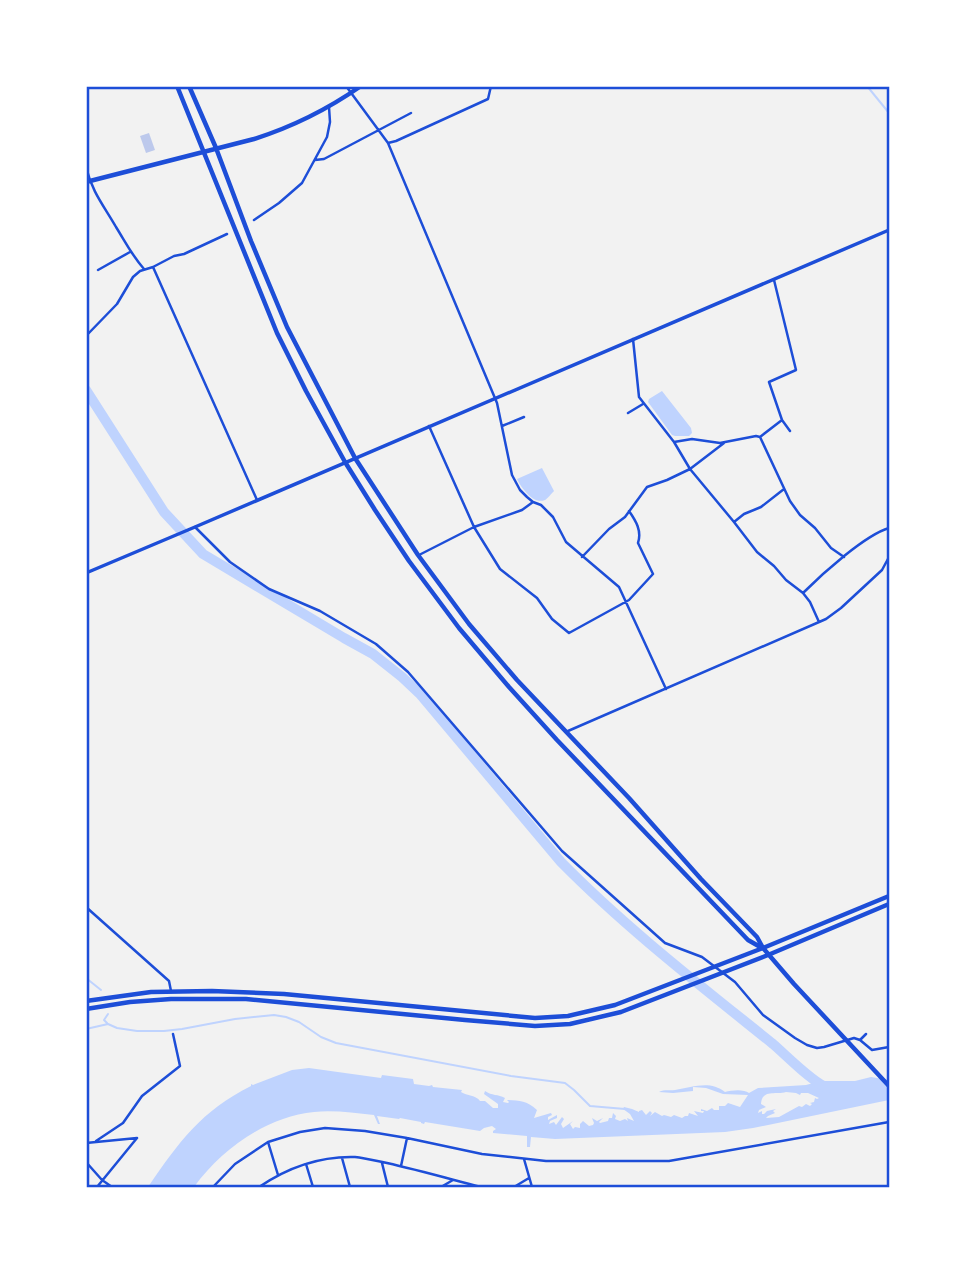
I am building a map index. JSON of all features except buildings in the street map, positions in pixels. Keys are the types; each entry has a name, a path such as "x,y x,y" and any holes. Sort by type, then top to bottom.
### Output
{"main road":[{"path":"177,86 277,333 345,462 409,561 459,628 557,740 748,940 763,948"},
{"path":"189,86 288,327 355,458 418,555 469,624 517,680 757,937 768,955 889,1086"},
{"path":"88,181 277,131 329,107 361,86"},
{"path":"86,1001 125,995 212,990 284,994 535,1018 568,1016 650,992 889,896"},
{"path":"86,1009 172,999 246,999 535,1026 570,1024 621,1012 889,904"}],"street":[{"path":"346,86 388,143 495,398 512,475 520,490 554,517 566,542 619,587 666,689"},
{"path":"388,143 488,99 491,86"},
{"path":"254,220 302,183 327,137 329,107"},
{"path":"315,160 324,159 411,113"},
{"path":"86,167 88,181 99,201 130,252 144,269"},
{"path":"86,573 889,230"},
{"path":"86,336 117,304 133,277 144,269 227,234"},
{"path":"98,270 130,252"},
{"path":"153,267 257,500"},
{"path":"774,280 796,370 769,382 782,420 790,431"},
{"path":"634,339 639,397 690,469 757,552 803,593 819,622"},
{"path":"628,412 644,403"},
{"path":"502,426 524,417"},
{"path":"674,443 692,439 724,442 760,437 782,420"},
{"path":"429,426 474,527 500,569 537,598 552,619 569,632 626,602 653,574 638,543 640,538 637,524 629,512"},
{"path":"760,437 790,501 831,548 844,557"},
{"path":"582,557 609,529 625,517 647,486 690,469 724,442"},
{"path":"734,522 785,489"},
{"path":"418,555 474,527 522,510 533,502"},
{"path":"195,527 230,562 269,589 320,611 376,644 408,672 562,850 665,943 702,957 736,982 763,1015 807,1045 817,1048 854,1038 872,1051 889,1047"},
{"path":"803,593 844,557 881,530 889,528"},
{"path":"565,733 819,622 841,608 881,570 889,557"},
{"path":"86,907 169,981 171,991"},
{"path":"96,1141 123,1123 142,1097 180,1066 173,1034"},
{"path":"860,1040 866,1034"},
{"path":"213,1187 235,1164 268,1142 325,1128 365,1131 482,1154 524,1159 669,1161 889,1122"},
{"path":"86,1143 137,1138 97,1187"},
{"path":"401,1166 407,1138"},
{"path":"268,1142 278,1174"},
{"path":"259,1187 278,1174 306,1164 324,1159 357,1157 481,1187"},
{"path":"342,1158 351,1187"},
{"path":"524,1159 531,1187"},
{"path":"86,1162 112,1187"},
{"path":"381,1162 388,1187"},
{"path":"306,1164 313,1187"},
{"path":"514,1187 529,1178"},
{"path":"440,1187 453,1180"}],"water":[{"path":"662,391 691,428 692,433 689,436 672,435 648,402"},
{"path":"542,468 554,491 546,500 541,501 528,494 517,479"},
{"path":"309,1068 381,1078 382,1075 413,1079 414,1084 462,1090 461,1092 485,1101 493,1108 498,1108 498,1104 484,1094 485,1091 505,1098 503,1102 508,1103 507,1100 530,1104 537,1110 534,1118 551,1113 548,1120 557,1115 549,1124 554,1122 556,1125 562,1117 563,1128 573,1121 570,1124 573,1129 580,1128 583,1121 589,1126 593,1125 592,1118 597,1121 603,1118 600,1123 608,1121 613,1113 615,1119 620,1121 628,1121 627,1118 634,1121 624,1107 639,1112 642,1110 646,1115 650,1111 650,1116 655,1112 662,1116 674,1115 682,1118 689,1113 698,1116 694,1111 703,1113 701,1109 719,1110 719,1106 728,1103 740,1107 748,1095 723,1094 693,1087 693,1091 659,1092 701,1085 713,1086 725,1092 738,1090 749,1093 758,1088 806,1085 821,1081 855,1081 871,1077 889,1080 889,1100 725,1132 555,1139 531,1137 530,1147 527,1147 527,1136 493,1133 496,1129 492,1126 480,1131 377,1116 378,1124 374,1115 314,1112 279,1120 246,1137 218,1160 194,1187 148,1187 192,1129 218,1106 251,1084 292,1070","holes":["808,1093 819,1098 815,1098 810,1106 799,1106 779,1117 766,1118 775,1113 773,1111 776,1109 764,1114 762,1111 758,1113 766,1107 761,1104 766,1094"]}],"waterway":[{"path":"867,86 889,113"},
{"path":"86,390 164,512 203,554 373,654 402,677 420,694 561,862 664,956 808,1075 828,1088"},
{"path":"86,978 101,990"},
{"path":"107,1023 104,1020 108,1014"},
{"path":"86,1029 108,1024 137,1031 164,1031 274,1015 299,1022 321,1037 336,1043 511,1076 565,1083 590,1106 625,1109"}]}
